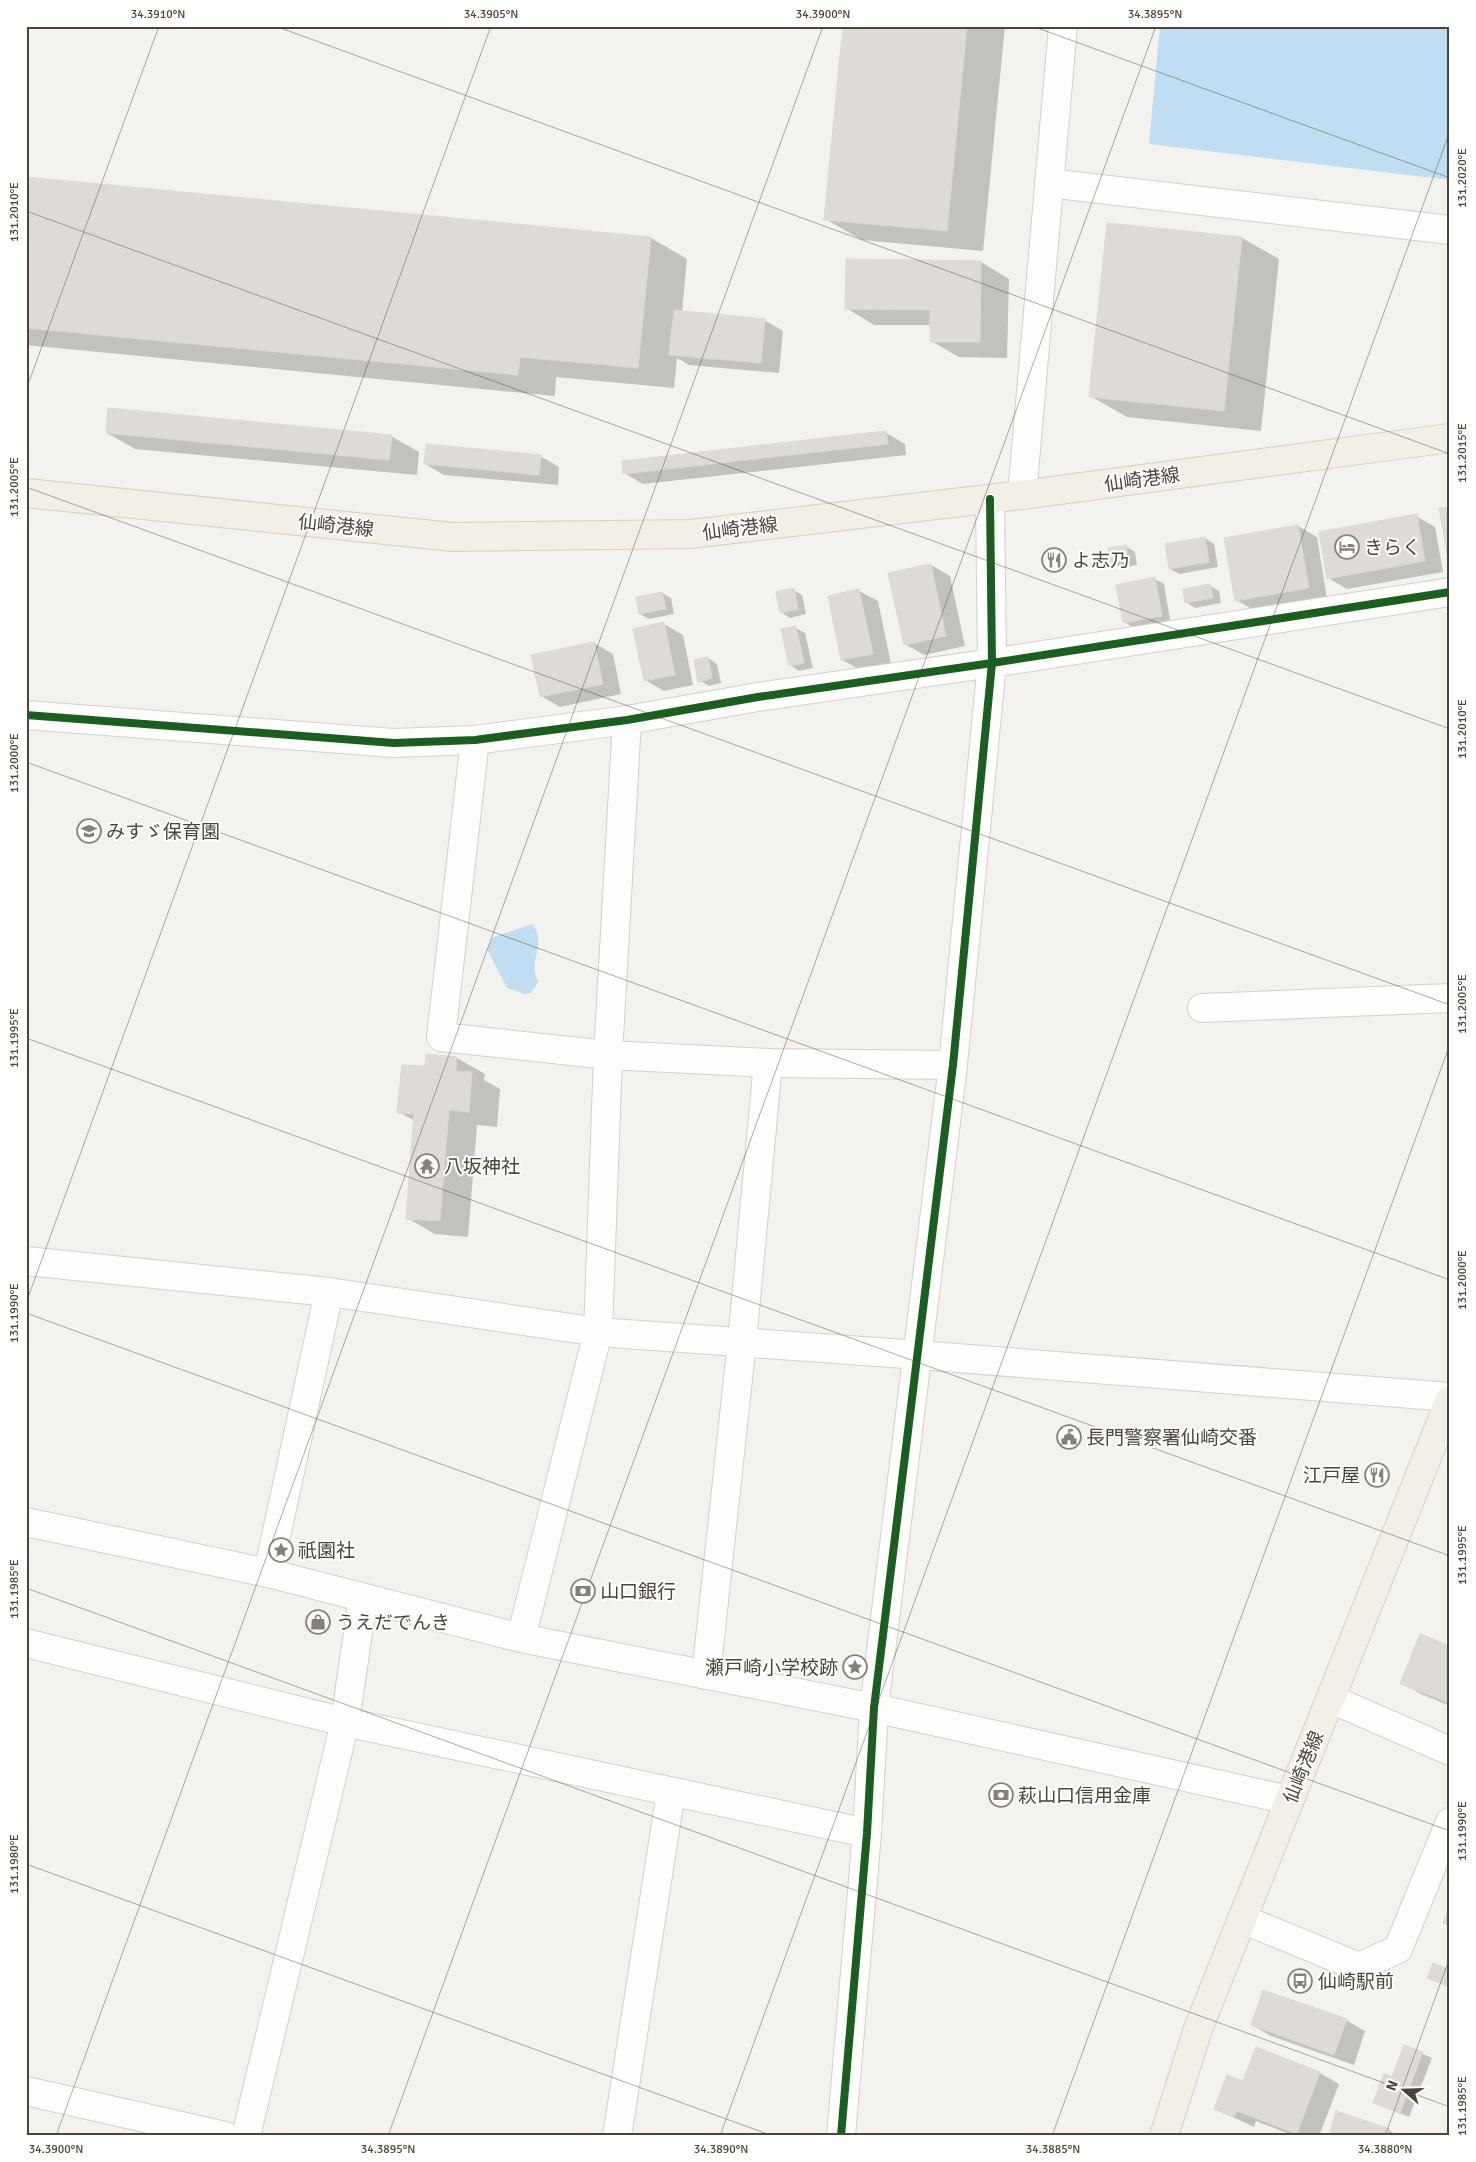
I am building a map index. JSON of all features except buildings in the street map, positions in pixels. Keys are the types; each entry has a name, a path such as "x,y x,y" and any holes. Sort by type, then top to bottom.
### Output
{"main road":[{"name":"仙崎港線","path":"26,494 453,537 691,534 1022,495 1450,438"},
{"name":"仙崎港線","path":"1164,2136 1198,2029 1450,1398"}],"street":[{"path":"1022,495 1063,26"},
{"path":"1049,183 1450,230"},
{"path":"841,2136 867,1833 874,1708 919,1355 953,1065 992,663 990,499"},
{"path":"26,715 394,743 475,740 627,720 758,697 1450,592"},
{"path":"521,1638 598,1332 608,1055 627,720"},
{"path":"475,740 442,1037 608,1055 768,1063 953,1065"},
{"path":"1202,1008 1450,998"},
{"path":"706,1675 742,1342 768,1063"},
{"path":"26,1261 329,1292 598,1332 919,1355 1450,1398"},
{"path":"268,1574 329,1292"},
{"path":"26,1522 268,1574 521,1638 874,1708 1290,1800"},
{"path":"246,2136 345,1722 363,1598"},
{"path":"26,1643 345,1722 867,1833"},
{"path":"1331,1699 1450,1751"},
{"path":"617,2136 671,1792"},
{"path":"1242,1919 1359,1967 1398,1949 1450,1822"},
{"path":"26,2091 225,2136"}],"water":[{"path":"1160,26 1450,26 1450,180 1149,144"},
{"path":"533,924 538,941 535,974 538,982 531,993 525,994 507,988 487,949 493,937"}],"railway":[{"path":"1448,2136 1450,2131"}],"cycle path":[{"path":"841,2136 867,1833 874,1708 953,1065 992,663 990,499"},
{"path":"26,715 394,743 475,740 627,720 758,697 1450,592"}],"place":[{"name":"きらく","path":"1347,547"},
{"name":"よ志乃","path":"1054,560"},
{"name":"みすゞ保育園","path":"89,831"},
{"name":"八坂神社","path":"427,1166"},
{"name":"長門警察署仙崎交番","path":"1069,1437"},
{"name":"江戸屋","path":"1377,1475"},
{"name":"祇園社","path":"281,1550"},
{"name":"山口銀行","path":"583,1591"},
{"name":"うえだでんき","path":"318,1622"},
{"name":"瀬戸崎小学校跡","path":"855,1667"},
{"name":"萩山口信用金庫","path":"1001,1795"},
{"name":"仙崎駅前","path":"1300,1981"}]}
